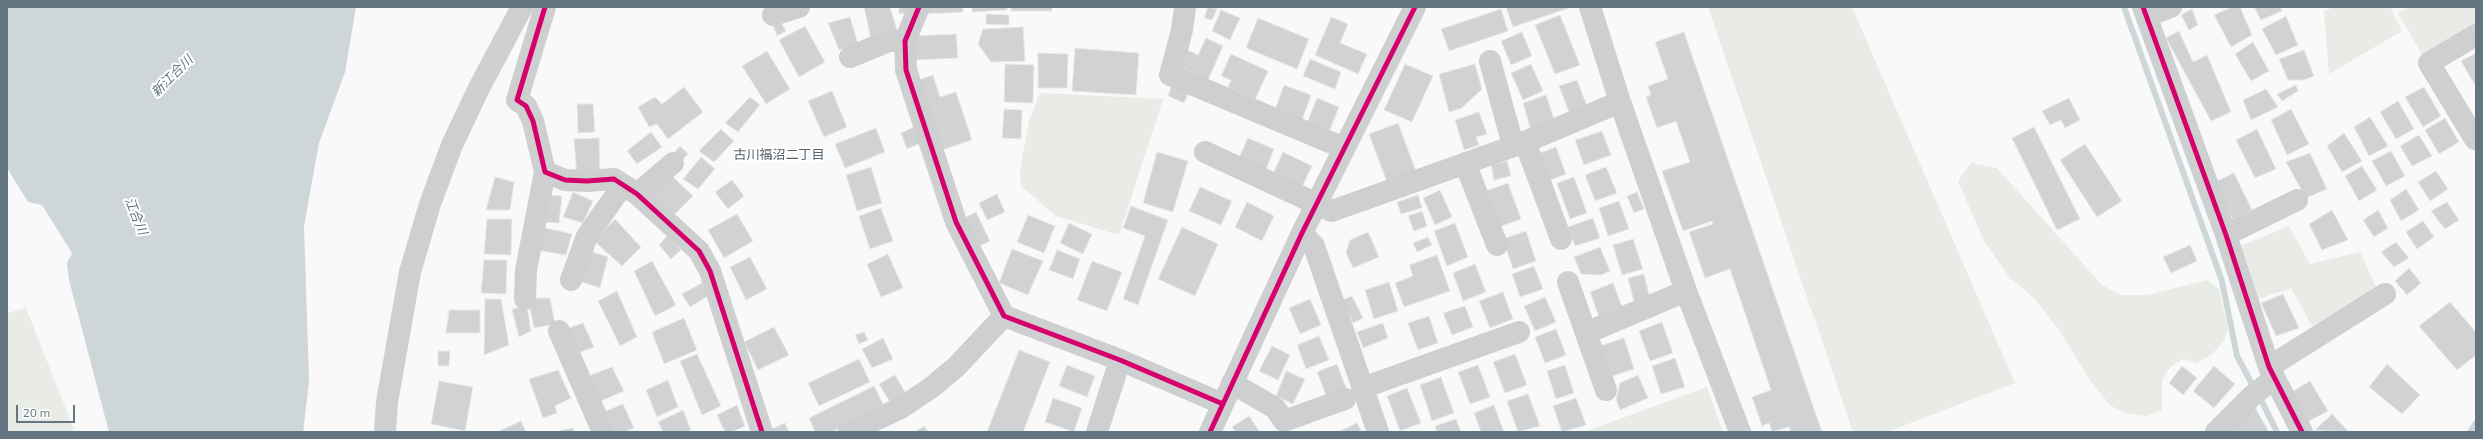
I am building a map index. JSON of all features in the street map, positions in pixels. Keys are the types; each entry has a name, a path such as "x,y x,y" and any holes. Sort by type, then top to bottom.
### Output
{"street":[{"path":"385,432 387,402 410,272 430,204 452,145 479,88 522,7"},
{"path":"525,300 526,270 544,172 533,121 526,106 517,100 544,7"},
{"path":"773,15 799,7"},
{"path":"919,7 905,41 906,70 956,222 1004,316 1120,360 1223,404"},
{"path":"1185,7 1182,30 1170,75 1344,148"},
{"path":"1210,432 1316,203 1415,7"},
{"path":"1590,7 1620,102 1686,291 1740,432"},
{"path":"2171,7 2145,12 2226,235 2264,382 2302,432"},
{"path":"2475,139 2430,63 2476,35"},
{"path":"850,57 889,41 905,41"},
{"path":"1490,61 1519,143 1561,239"},
{"path":"1205,152 1332,211 1519,143 1620,102"},
{"path":"1465,162 1497,245"},
{"path":"570,280 587,236 630,190 674,163"},
{"path":"544,172 565,180 587,181 614,179 630,190 699,251 706,264 757,430"},
{"path":"2226,235 2296,200"},
{"path":"1302,234 1314,246 1354,393 1378,432"},
{"path":"1568,282 1606,390"},
{"path":"1586,333 1686,291"},
{"path":"2216,432 2264,382 2385,294"},
{"path":"849,432 901,408 932,387 956,367 1004,316"},
{"path":"559,331 603,432"},
{"path":"1232,383 1275,408 1284,421 1354,393 1519,332"},
{"path":"1097,432 1120,360"}],"shaded area":[{"path":"1708,7 1852,7 2015,383 1887,432 1853,432"},
{"path":"2333,7 2390,7 2402,31 2329,74 2324,12"},
{"path":"2409,7 2476,7 2476,25 2423,56 2398,13"},
{"path":"1040,93 1163,99 1119,235 1056,216 1021,186 1020,171 1029,121"},
{"path":"1971,163 1997,168 2102,285 2121,295 2148,295 2207,280 2219,289 2228,329 2224,341 2212,354 2197,363 2183,359 2170,367 2162,380 2162,410 2147,416 2126,413 2111,406 2092,383 2059,330 2035,299 2010,278 1984,241 1958,181"},
{"path":"2289,226 2310,264 2360,252 2377,289 2312,326 2291,288 2258,299 2238,247"},
{"path":"26,308 75,432 7,432 7,313"},
{"path":"1707,387 1723,432 1584,432"}],"water":[{"path":"7,7 356,7 345,72 319,143 304,226 309,382 303,432 109,432 69,280 67,263 72,253 42,205 28,202 7,168"}],"building":[{"path":"864,7 890,7 897,30 871,39"},
{"path":"899,7 912,7 912,12 899,14"},
{"path":"925,7 963,7 963,12 925,14"},
{"path":"972,7 1007,7 1007,10 972,12"},
{"path":"1011,7 1052,7 1052,11 1011,11"},
{"path":"1208,7 1217,9 1212,20 1204,18"},
{"path":"1506,7 1572,7 1513,27"},
{"path":"2232,7 2240,7 2252,35 2231,47 2214,15"},
{"path":"2254,7 2280,7 2282,11 2261,20"},
{"path":"1501,9 1508,31 1449,51 1441,29"},
{"path":"2192,9 2198,25 2189,30 2181,15"},
{"path":"1221,10 1240,18 1230,40 1212,31"},
{"path":"986,14 1009,15 1009,25 986,24"},
{"path":"1560,15 1580,65 1555,74 1535,25"},
{"path":"2286,16 2298,45 2276,55 2262,29"},
{"path":"850,17 858,44 839,50 828,23"},
{"path":"1331,17 1348,24 1340,43 1367,54 1358,74 1315,55"},
{"path":"1258,18 1309,39 1297,69 1246,48"},
{"path":"780,21 786,31 777,36 773,25"},
{"path":"805,26 825,62 799,77 779,40"},
{"path":"1023,27 1025,61 991,62 978,44 983,29"},
{"path":"2179,31 2193,62 2207,55 2231,112 2211,121 2166,38"},
{"path":"1522,32 1532,56 1511,65 1501,41"},
{"path":"1684,32 1822,432 1791,432 1789,427 1772,432 1769,423 1762,426 1752,397 1771,390 1730,269 1705,278 1689,232 1713,224 1712,221 1683,231 1662,171 1690,162 1676,121 1657,128 1646,97 1651,95 1648,86 1668,79 1655,42"},
{"path":"956,34 958,58 916,60 914,36"},
{"path":"1206,38 1223,46 1208,80 1178,66 1185,49 1198,55"},
{"path":"2253,42 2269,71 2251,81 2235,54"},
{"path":"1075,48 1139,53 1136,95 1072,91"},
{"path":"2304,50 2314,76 2304,80 2288,80 2279,59"},
{"path":"767,51 790,89 766,104 742,66"},
{"path":"1038,53 1068,54 1067,88 1038,88"},
{"path":"2476,53 2476,87 2461,61"},
{"path":"1231,54 1268,71 1255,100 1228,87 1231,80 1221,76"},
{"path":"1310,59 1341,72 1335,89 1303,76"},
{"path":"1005,64 1034,65 1033,103 1004,102"},
{"path":"1405,64 1433,76 1412,122 1384,110"},
{"path":"1475,64 1482,89 1462,108 1449,112 1439,74"},
{"path":"1531,64 1543,91 1523,100 1511,73"},
{"path":"933,75 940,97 956,92 972,140 942,150 919,80"},
{"path":"1577,80 1587,106 1569,112 1559,86"},
{"path":"1172,85 1189,92 1184,103 1168,96"},
{"path":"1284,85 1311,95 1302,120 1275,110"},
{"path":"2296,85 2298,91 2282,101 2277,94"},
{"path":"684,87 703,112 668,139 657,124 649,127 638,107 655,97 662,104"},
{"path":"2424,87 2441,116 2423,127 2405,97"},
{"path":"2266,89 2278,107 2251,120 2243,100"},
{"path":"832,91 847,127 824,137 808,101"},
{"path":"1546,95 1554,119 1532,134 1523,103"},
{"path":"750,97 760,105 738,132 725,123"},
{"path":"1317,98 1339,107 1329,132 1307,123"},
{"path":"2069,98 2080,120 2065,128 2061,120 2050,125 2042,111"},
{"path":"2398,101 2414,129 2396,139 2380,112"},
{"path":"577,104 593,104 595,132 578,133"},
{"path":"1004,109 1022,110 1021,139 1002,138"},
{"path":"2291,109 2309,144 2287,155 2271,120"},
{"path":"1479,112 1487,134 1476,137 1479,145 1464,150 1455,120"},
{"path":"2370,117 2388,146 2369,156 2354,127"},
{"path":"2445,118 2459,142 2439,154 2425,130"},
{"path":"1398,123 1416,171 1387,182 1369,134"},
{"path":"916,126 923,142 907,149 901,133"},
{"path":"2034,127 2080,219 2057,230 2012,138"},
{"path":"876,128 885,152 845,168 835,144"},
{"path":"721,129 734,141 714,162 699,151"},
{"path":"2257,129 2276,169 2255,178 2236,140"},
{"path":"1602,131 1611,155 1584,165 1575,140"},
{"path":"651,132 662,147 637,164 627,151"},
{"path":"2344,133 2362,161 2342,172 2327,146"},
{"path":"2419,135 2432,156 2412,166 2400,146"},
{"path":"599,138 600,174 577,176 574,139"},
{"path":"1248,138 1274,149 1265,172 1238,160"},
{"path":"2085,144 2122,201 2097,217 2060,160"},
{"path":"680,146 688,154 680,163 671,156"},
{"path":"1556,147 1566,174 1546,182 1535,155"},
{"path":"2391,151 2405,176 2386,186 2372,161"},
{"path":"1157,152 1188,161 1173,212 1143,203"},
{"path":"1283,152 1312,166 1302,187 1273,174"},
{"path":"2310,153 2327,189 2306,198 2286,162"},
{"path":"701,157 715,169 698,189 683,179"},
{"path":"1507,161 1511,176 1494,180 1491,165"},
{"path":"2362,166 2377,190 2359,201 2345,176"},
{"path":"871,167 882,203 857,211 846,175"},
{"path":"1606,167 1617,193 1595,201 1585,175"},
{"path":"2436,171 2448,189 2430,201 2418,182"},
{"path":"669,173 693,196 673,216 648,192"},
{"path":"2234,173 2252,210 2233,220 2215,182"},
{"path":"495,177 514,182 510,210 486,210"},
{"path":"1574,177 1587,213 1570,219 1557,183"},
{"path":"732,180 744,196 728,209 715,192"},
{"path":"1508,183 1521,219 1496,228 1483,192"},
{"path":"1200,187 1232,201 1221,225 1189,211"},
{"path":"2406,189 2419,210 2401,221 2390,200"},
{"path":"1440,190 1452,217 1435,225 1423,198"},
{"path":"573,192 593,201 583,223 563,217"},
{"path":"1637,192 1644,209 1634,213 1627,196"},
{"path":"997,194 1005,212 987,220 979,203"},
{"path":"544,195 562,196 559,223 539,222"},
{"path":"1418,195 1422,208 1401,214 1397,202"},
{"path":"1619,201 1629,229 1608,236 1599,208"},
{"path":"1247,202 1274,216 1262,241 1235,227"},
{"path":"2447,202 2459,220 2445,229 2431,211"},
{"path":"1131,206 1168,220 1138,305 1123,299 1145,236 1123,228"},
{"path":"881,208 893,241 870,249 859,216"},
{"path":"2332,210 2348,240 2322,250 2309,224"},
{"path":"2378,210 2388,228 2374,237 2363,220"},
{"path":"1422,211 1427,226 1414,231 1408,216"},
{"path":"976,212 990,241 978,247 964,218"},
{"path":"737,214 753,241 724,258 708,230"},
{"path":"1028,215 1055,226 1044,253 1017,242"},
{"path":"1593,218 1600,238 1575,246 1568,227"},
{"path":"487,219 512,219 511,255 484,254"},
{"path":"615,219 641,247 622,266 594,241"},
{"path":"2423,221 2434,237 2417,249 2406,232"},
{"path":"1069,223 1092,234 1083,254 1060,243"},
{"path":"1455,223 1468,257 1447,266 1434,231"},
{"path":"542,227 572,234 566,255 536,250"},
{"path":"1182,227 1218,244 1195,296 1158,279"},
{"path":"1526,231 1536,261 1513,269 1503,239"},
{"path":"1368,232 1379,257 1353,268 1346,253 1350,240"},
{"path":"667,236 681,250 671,259 659,245"},
{"path":"1428,237 1432,245 1417,252 1413,243"},
{"path":"1633,239 1643,269 1622,275 1613,245"},
{"path":"2396,242 2409,258 2394,267 2381,252"},
{"path":"2190,245 2197,261 2171,273 2163,257"},
{"path":"1600,247 1610,271 1601,275 1581,274 1574,257"},
{"path":"1012,249 1043,261 1028,295 999,283"},
{"path":"586,250 608,257 600,288 576,280"},
{"path":"1057,250 1080,259 1073,279 1049,270"},
{"path":"888,254 903,288 881,297 867,264"},
{"path":"1437,255 1450,291 1404,307 1395,283 1413,276 1409,265"},
{"path":"750,257 767,289 746,300 730,267"},
{"path":"484,260 507,260 506,294 481,293"},
{"path":"652,261 676,305 655,316 634,271"},
{"path":"1092,261 1122,272 1107,311 1077,300"},
{"path":"1475,264 1486,292 1463,301 1453,273"},
{"path":"1534,266 1543,289 1520,297 1512,274"},
{"path":"2409,268 2421,283 2407,295 2395,281"},
{"path":"1644,274 1650,298 1634,302 1628,278"},
{"path":"1389,282 1398,311 1374,319 1365,290"},
{"path":"702,283 708,296 690,307 682,294"},
{"path":"1613,283 1623,309 1599,317 1590,292"},
{"path":"617,291 637,337 620,346 598,301"},
{"path":"1503,292 1513,319 1490,328 1479,301"},
{"path":"2283,294 2299,328 2276,336 2261,303"},
{"path":"1352,296 1363,318 1353,323 1342,300"},
{"path":"1545,297 1556,322 1535,331 1524,306"},
{"path":"528,298 550,298 555,324 534,328"},
{"path":"485,299 501,299 509,345 484,355"},
{"path":"1310,299 1321,325 1300,334 1289,308"},
{"path":"2450,302 2476,332 2476,355 2457,370 2419,326"},
{"path":"527,306 531,331 519,337 512,309"},
{"path":"1465,306 1473,327 1452,335 1443,313"},
{"path":"449,310 480,310 480,333 446,333"},
{"path":"1429,316 1438,343 1418,350 1408,323"},
{"path":"684,318 697,350 664,364 652,332"},
{"path":"1662,322 1673,353 1650,361 1639,331"},
{"path":"583,323 594,347 576,354 564,330"},
{"path":"1383,323 1388,338 1363,348 1357,332"},
{"path":"774,327 789,355 758,370 744,342"},
{"path":"1556,329 1566,355 1545,363 1535,337"},
{"path":"864,332 868,340 859,344 855,335"},
{"path":"1319,336 1329,360 1306,369 1297,345"},
{"path":"883,338 893,359 872,368 862,349"},
{"path":"1624,338 1634,369 1610,377 1600,346"},
{"path":"1272,346 1290,355 1278,380 1259,371"},
{"path":"1019,350 1050,362 1023,432 987,432"},
{"path":"438,351 450,351 449,366 438,366"},
{"path":"697,354 721,406 702,415 680,361"},
{"path":"1515,354 1527,385 1505,393 1493,362"},
{"path":"1675,358 1685,387 1661,394 1652,366"},
{"path":"859,359 870,382 819,406 808,383"},
{"path":"1337,364 1347,390 1327,398 1317,372"},
{"path":"2387,364 2420,395 2402,414 2369,387"},
{"path":"1067,365 1095,376 1087,397 1059,386"},
{"path":"1478,365 1490,397 1470,404 1458,372"},
{"path":"1565,365 1574,393 1556,399 1547,371"},
{"path":"2182,366 2197,378 2183,395 2169,383"},
{"path":"2214,366 2235,384 2214,408 2193,391"},
{"path":"612,367 624,391 596,403 586,377"},
{"path":"558,370 571,398 555,406 557,413 543,418 529,379"},
{"path":"1286,371 1305,379 1293,404 1276,396"},
{"path":"895,375 907,395 891,404 879,384"},
{"path":"1638,375 1648,398 1620,410 1616,400 1620,383"},
{"path":"1441,377 1454,413 1432,421 1420,385"},
{"path":"668,380 678,407 657,417 646,390"},
{"path":"439,381 473,387 465,431 431,424"},
{"path":"2310,381 2328,411 2307,422 2290,393"},
{"path":"874,386 884,406 832,432 815,432 809,418"},
{"path":"1407,388 1421,423 1400,431 1387,396"},
{"path":"1528,394 1540,426 1518,432 1507,401"},
{"path":"1053,398 1082,408 1074,432 1045,422"},
{"path":"1576,398 1586,425 1562,432 1553,406"},
{"path":"623,404 634,428 624,432 609,432 601,413"},
{"path":"2253,404 2269,432 2230,432"},
{"path":"737,405 745,426 732,432 725,432 717,415"},
{"path":"1494,405 1504,432 1481,432 1474,413"},
{"path":"683,410 691,430 686,432 663,432 658,422"},
{"path":"2332,414 2349,432 2315,430"},
{"path":"1249,416 1260,432 1236,432 1232,427"},
{"path":"1456,419 1461,432 1437,432 1435,426"},
{"path":"521,421 526,432 497,432"},
{"path":"785,423 789,432 769,432 769,430"},
{"path":"1357,423 1362,432 1338,432"},
{"path":"924,426 928,432 915,432"},
{"path":"573,428 575,432 559,432 562,430"}],"waterway":[{"path":"2124,7 2222,281 2237,356 2254,388"},
{"path":"2259,396 2277,432"},
{"path":"2470,432 2476,423"}],"cycle path":[{"path":"545,7 517,100 526,106 533,121 545,172 565,180 587,181 614,179 637,194 699,251 710,271 762,432"},
{"path":"919,7 905,41 906,70 956,222 1004,316 1120,360 1223,404"},
{"path":"1210,432 1302,233 1415,7"},
{"path":"2143,7 2226,235 2269,367 2302,432"}],"district":[{"name":"古川福沼二丁目","path":"779,155"}],"water label":[{"name":"新江合川","path":"172,76"},
{"name":"江合川","path":"136,216"}]}
